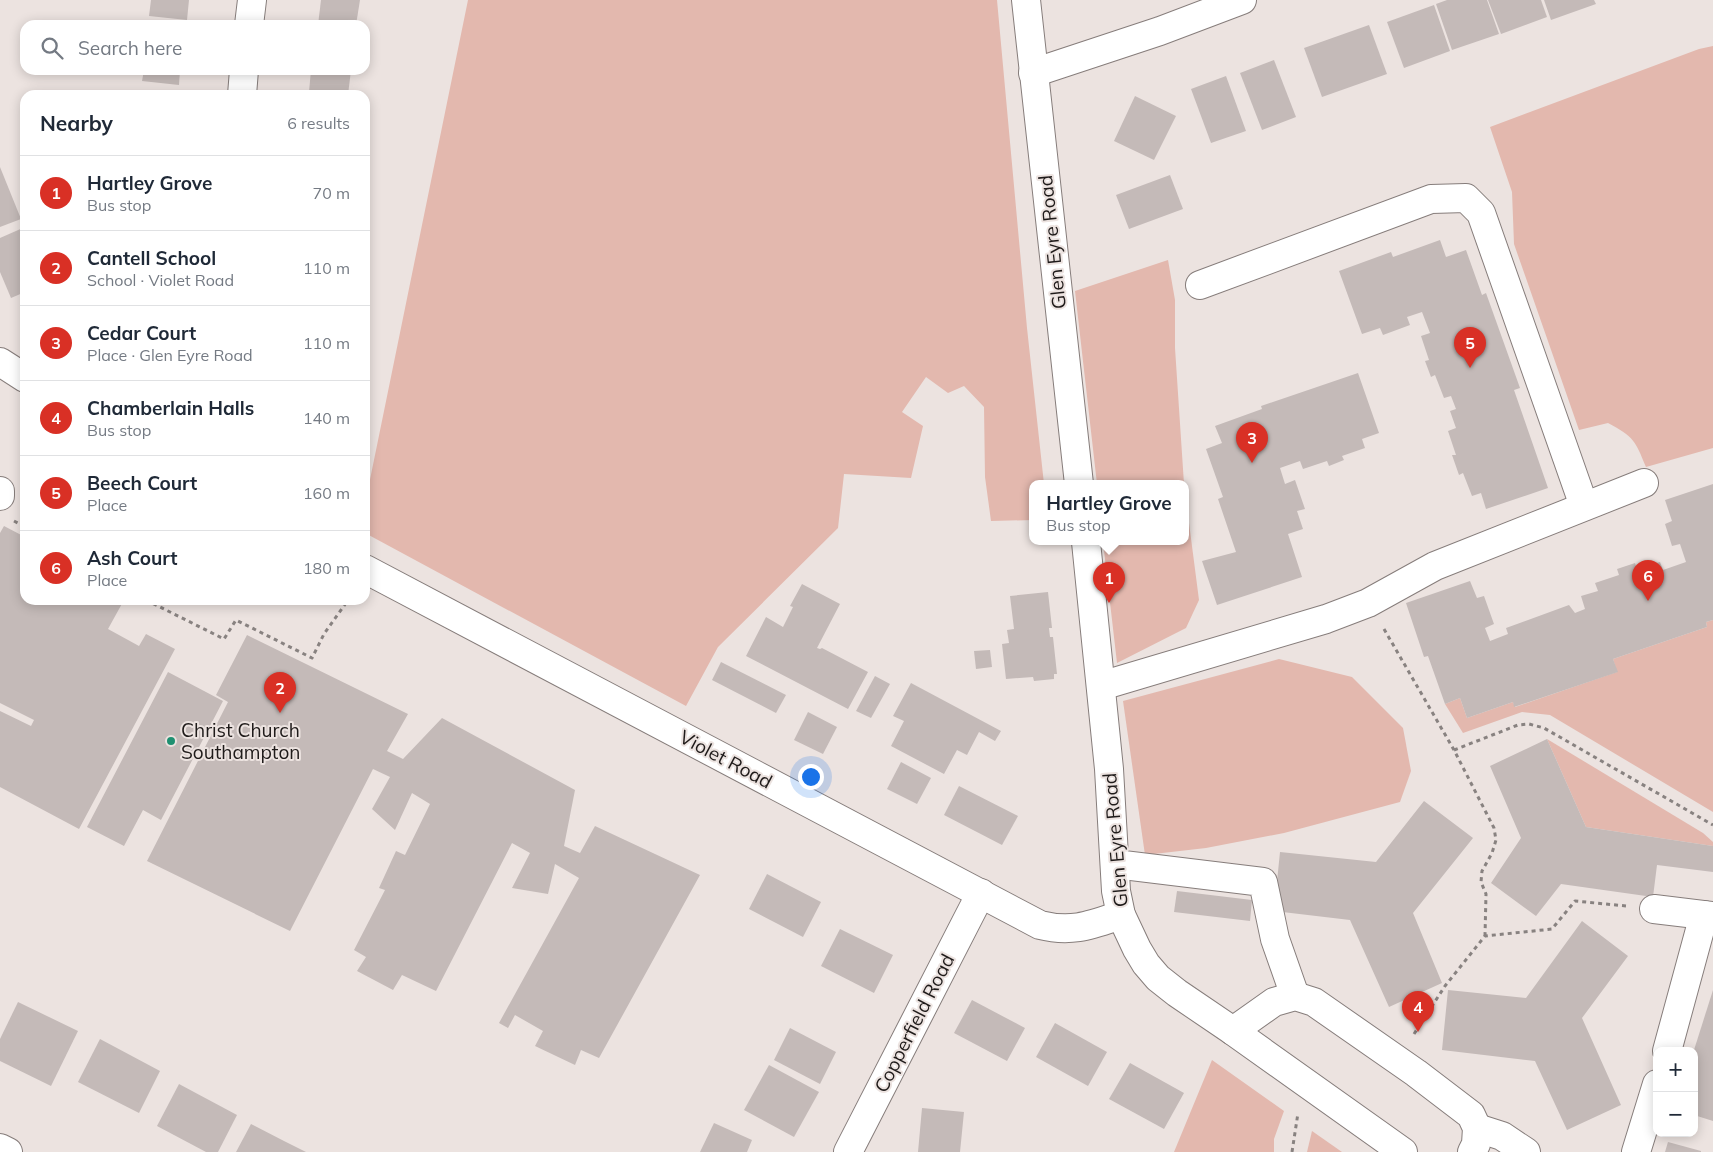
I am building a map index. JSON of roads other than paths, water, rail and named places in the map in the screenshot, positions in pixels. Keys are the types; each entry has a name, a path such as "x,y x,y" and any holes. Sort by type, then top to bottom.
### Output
{"street":[{"path":"250,20 252,0"},
{"name":"Glen Eyre Road","path":"1026,0 1079,480"},
{"path":"1033,73 1160,31 1242,0"},
{"path":"242,90 244,75"},
{"path":"1200,285 1431,199 1466,198 1481,213 1584,506"},
{"path":"1101,686 1326,619 1368,603 1435,566 1644,483"},
{"path":"0,491 0,496"},
{"name":"Glen Eyre Road","path":"1086,545 1101,686 1116,890 1121,915 1137,949 1146,964 1158,978 1177,993 1403,1152"},
{"name":"Violet Road","path":"370,571 981,894 1019,916 1040,925 1069,930 1121,915"},
{"path":"1115,864 1263,882 1275,939 1295,996"},
{"name":"Copperfield Road","path":"848,1152 981,894"},
{"path":"1654,909 1708,915 1667,1047"},
{"path":"1232,1031 1274,1002 1295,996 1314,1002 1396,1059 1471,1115 1475,1140 1502,1136 1526,1152"},
{"path":"1636,1152 1655,1092"},
{"path":"0,1148 8,1152"}],"place":[{"name":"Beech Court","path":"1470,368"},
{"name":"Cedar Court","path":"1252,463"},
{"name":"Ash Court","path":"1648,601"},
{"name":"Hartley Grove","path":"1109,603"},
{"name":"Cantell School","path":"280,713"},
{"name":"Christ Church Southampton","path":"171,741"},
{"name":"Chamberlain Halls","path":"1418,1032"}]}
